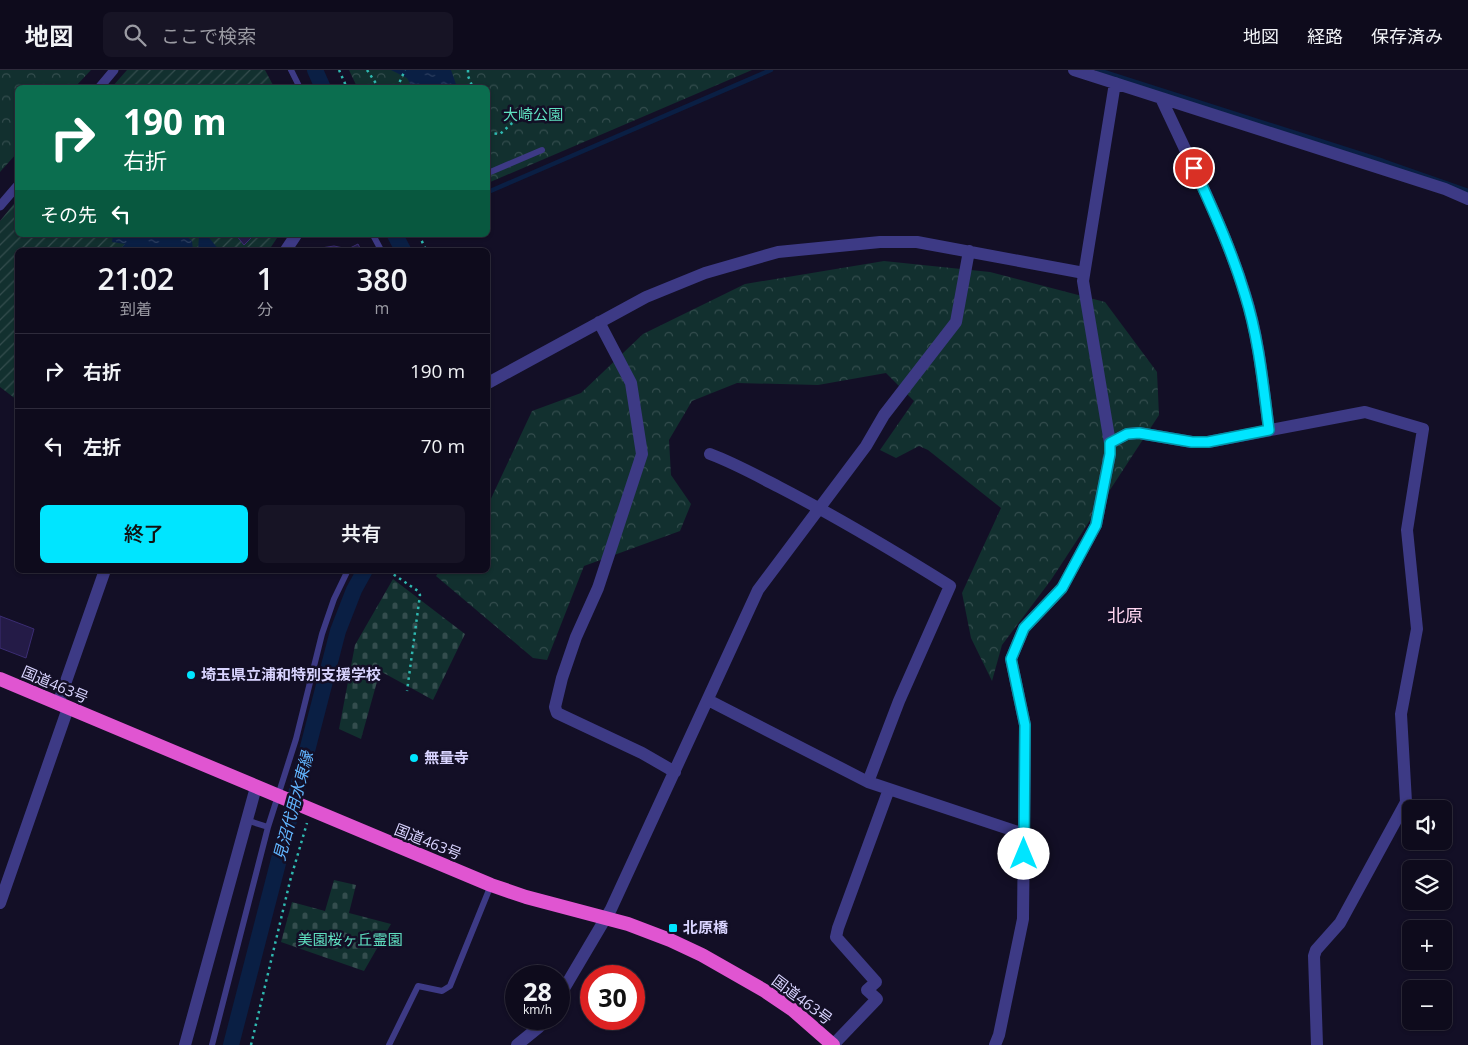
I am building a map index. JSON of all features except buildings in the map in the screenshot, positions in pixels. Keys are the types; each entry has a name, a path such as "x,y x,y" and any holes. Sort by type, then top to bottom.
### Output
{"highway":[{"name":"国道463号","path":"0,679 280,797 308,816 526,897 606,917 670,940 702,955 765,991 793,1010 833,1045"}],"street":[{"path":"102,85 114,70"},
{"path":"1074,70 1444,189 1468,199"},
{"path":"995,1045 999,1035 1023,919 1025,725 1011,659 1024,628 1062,588 1096,525 1110,454 1110,443 1083,281 1115,83"},
{"path":"1161,98 1226,239 1246,296 1260,355 1269,430"},
{"path":"0,206 15,188"},
{"path":"287,248 295,237"},
{"path":"490,382 646,297 705,273 778,252 880,242 918,242 1084,273"},
{"path":"570,978 606,917 758,590 866,446 884,415 956,322 969,251"},
{"path":"599,322 631,383 642,454 598,588 576,637 562,678 555,707 557,713 642,753 675,772"},
{"path":"1110,443 1127,434 1139,433 1192,442 1208,442 1365,412 1423,429 1407,530 1416,629 1401,714 1406,802 1340,923 1316,950 1314,956 1317,1045"},
{"path":"710,454 728,461 820,508 950,586 899,701 868,782"},
{"path":"0,904 104,573"},
{"path":"708,700 868,782 1024,834"},
{"path":"185,1045 256,787"},
{"path":"833,1045 876,999 867,990 876,982 836,937 889,789"},
{"path":"517,1045 534,1030"}],"lane":[{"path":"291,70 298,85"},
{"path":"490,172 542,150"},
{"path":"212,1045 268,827 280,797 322,634 334,599 347,573"},
{"path":"246,820 268,827"},
{"path":"389,1045 418,986 442,991 450,986 491,885"}],"path":[{"path":"339,70 346,85"},
{"path":"366,70 377,85"},
{"path":"398,85 405,70"},
{"path":"468,70 472,85"},
{"path":"490,133 500,134 519,117"},
{"path":"392,573 418,590 420,595 406,691"},
{"path":"251,1045 290,881 308,816"}],"green space":[{"path":"0,70 91,70 77,85 15,85 15,155 0,172"},
{"path":"127,70 265,70 273,85 114,85"},
{"name":"大崎公園","path":"349,70 752,70 490,182 490,85 356,85"},
{"path":"15,202 15,237 278,237 270,248 15,248 15,398 0,387 0,221"},
{"path":"884,261 990,272 1105,302 1157,372 1159,415 1051,580 1002,645 992,681 971,638 962,593 1001,508 928,450 919,446 896,458 880,450 914,401 886,373 818,385 737,383 692,401 669,440 671,475 691,504 680,531 584,566 547,660 533,658 436,576 438,573 490,573 490,501 532,411 581,393 643,334 745,284"},
{"path":"393,579 465,634 433,700 380,671 361,739 339,729 355,645"},
{"name":"美園桜ヶ丘霊園","path":"334,880 356,885 349,913 391,924 364,971 281,942 292,902 325,911"}],"water":[{"path":"391,70 451,70 456,85 411,85 407,78"},
{"path":"113,237 187,237 192,241 193,248 121,248 125,244 112,242"},
{"path":"199,237 209,237 217,248 198,248"}],"waterway":[{"name":"見沼代用水東縁","path":"315,70 322,85"},
{"path":"490,191 771,70"},
{"path":"1098,70 1383,161 1468,191"},
{"name":"見沼代用水東縁","path":"396,237 402,248"},
{"name":"見沼代用水東縁","path":"231,1045 338,631 354,590 363,573"}],"place":[{"name":"埼玉県立浦和特別支援学校","path":"191,675"},
{"name":"無量寺","path":"414,758"},
{"name":"北原橋","path":"673,928"}],"district":[{"name":"北原","path":"1125,616"}],"route":[{"path":"1024,854 1025,725 1011,659 1024,628 1062,588 1096,525 1110,454 1110,443 1127,434 1139,433 1192,442 1208,442 1269,430 1260,355 1246,296 1226,239 1194,168"}]}
